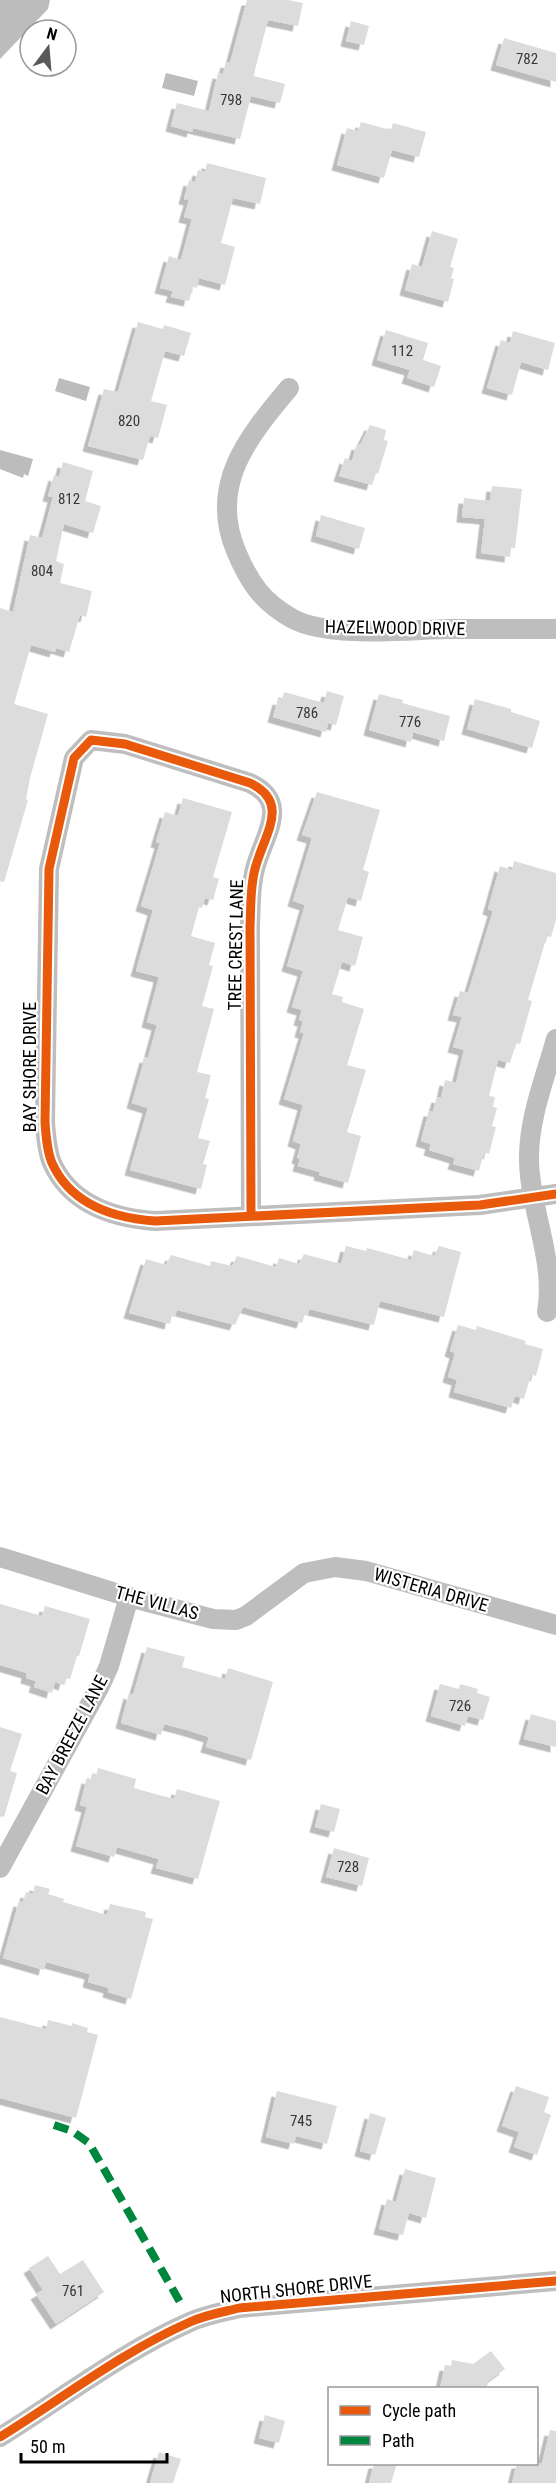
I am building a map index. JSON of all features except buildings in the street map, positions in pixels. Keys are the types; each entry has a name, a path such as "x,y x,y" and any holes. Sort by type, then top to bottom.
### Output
{"street":[{"name":"HAZELWOOD DRIVE","path":"289,388 254,431 237,458 229,489 226,521 234,547 249,581 275,608 295,620 325,629 375,631 556,629"},
{"name":"BAY SHORE DRIVE","path":"91,740 74,758 48,869 45,1122 52,1162 62,1180 76,1195 97,1210 115,1216 155,1221 480,1205 556,1194"},
{"name":"TREE CREST LANE","path":"91,740 125,744 250,783 270,797 273,809 253,878 250,926 250,1216"},
{"path":"547,1312 550,1279 529,1161 530,1136 556,1039"},
{"name":"THE VILLAS","path":"0,1557 129,1597 213,1619 236,1620 255,1610 304,1573"},
{"name":"WISTERIA DRIVE","path":"304,1573 334,1568 366,1571 556,1625"},
{"name":"BAY BREEZE LANE","path":"0,1868 100,1686 109,1666 129,1597"},
{"name":"NORTH SHORE DRIVE","path":"0,2437 78,2384 191,2321 211,2314 239,2308 556,2281"}],"shaded area":[{"path":"0,0 50,0 48,9 39,18 18,18 18,40 0,59"},
{"path":"166,73 198,81 194,96 162,88"},
{"path":"59,378 90,387 86,401 55,391"},
{"path":"0,450 33,459 28,476 24,474 23,478 0,469"}],"marked path":[{"path":"54,2125 72,2131 89,2143 180,2302"}],"cycle path":[{"path":"251,1216 251,897 255,869 271,821 270,800 263,791 250,783 125,744 91,740 74,758 49,869 45,1122 52,1163 70,1189 95,1207 124,1217 155,1221 480,1205 556,1194"},
{"path":"0,2437 140,2347 190,2322 208,2316 239,2308 556,2281"}]}
